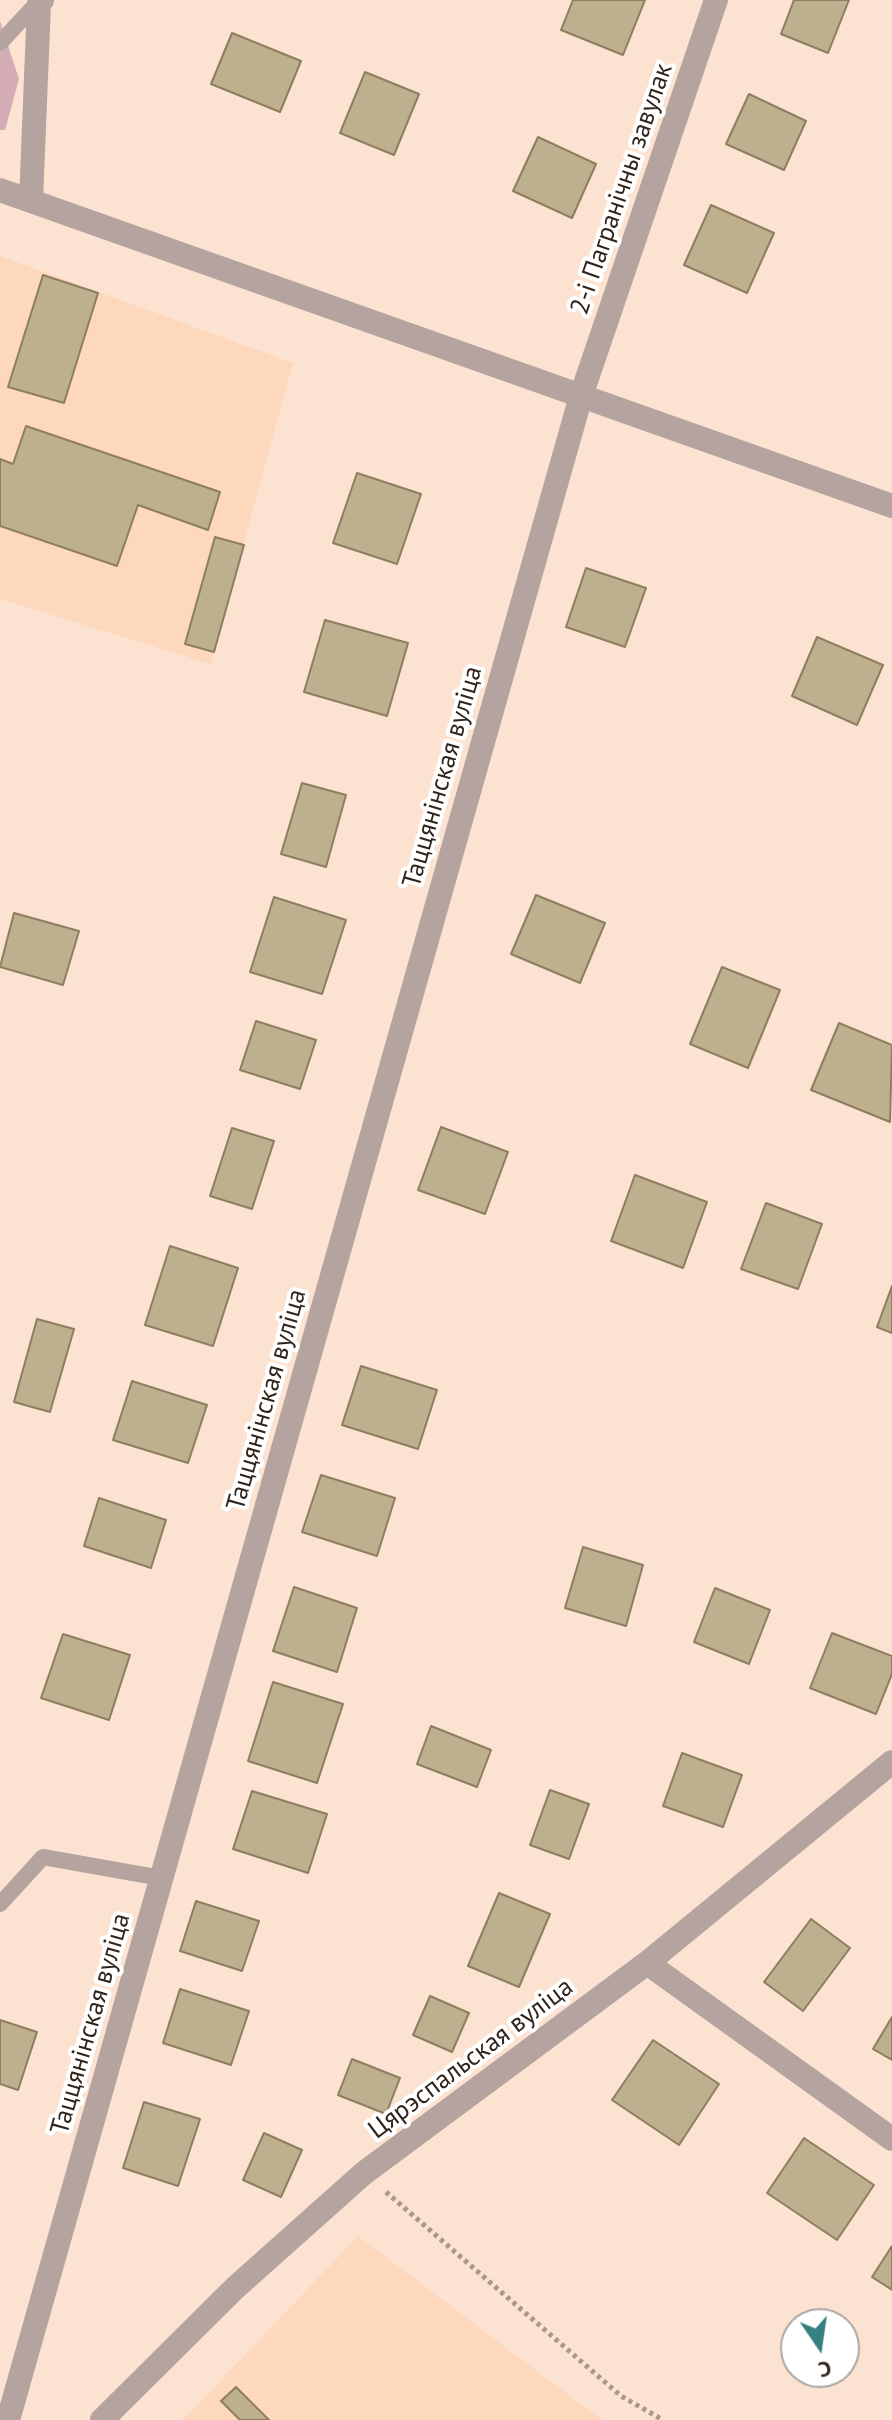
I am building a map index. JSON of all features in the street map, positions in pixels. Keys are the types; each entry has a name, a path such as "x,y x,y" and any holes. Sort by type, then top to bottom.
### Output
{"street":[{"name":"2-і Пагранічны завулак","path":"581,396 716,0"},
{"path":"31,201 39,1"},
{"path":"0,190 892,506"},
{"name":"Таццянінская вуліца","path":"8,2420 581,396"},
{"name":"Цярэспальская вуліца","path":"102,2420 235,2288 364,2173 647,1963 892,1762"},
{"path":"647,1963 892,2139"}],"lane":[{"path":"0,43 39,1"},
{"path":"0,1904 43,1857 161,1878"}],"path":[{"path":"364,2173 621,2396 663,2420"}],"shaded area":[{"path":"0,21 19,79 5,130 0,130"},
{"path":"0,256 293,363 211,664 0,599"},
{"path":"358,2236 602,2420 183,2420"}],"building":[{"path":"573,0 645,0 623,55 561,30"},
{"path":"794,0 849,0 828,53 781,34"},
{"path":"232,33 301,61 280,112 211,84"},
{"path":"365,72 419,94 394,155 340,133"},
{"path":"749,94 806,121 784,170 726,144"},
{"path":"538,137 596,164 572,218 513,191"},
{"path":"711,205 774,233 747,293 684,265"},
{"path":"43,275 98,293 64,403 8,387"},
{"path":"26,426 220,492 208,530 138,505 117,566 0,526 0,459 13,464"},
{"path":"357,473 421,494 397,564 333,543"},
{"path":"215,537 244,545 214,652 185,644"},
{"path":"586,568 646,588 625,647 566,627"},
{"path":"325,620 408,643 387,716 304,692"},
{"path":"817,637 883,665 857,725 792,696"},
{"path":"302,783 346,795 326,867 281,854"},
{"path":"536,895 605,923 580,983 511,954"},
{"path":"274,897 346,920 322,994 250,972"},
{"path":"14,913 79,931 63,985 0,967"},
{"path":"722,967 780,990 748,1068 690,1044"},
{"path":"256,1021 316,1040 300,1089 240,1070"},
{"path":"839,1023 892,1045 890,1122 811,1090"},
{"path":"441,1127 508,1152 485,1214 418,1190"},
{"path":"232,1128 274,1141 252,1209 210,1196"},
{"path":"635,1175 707,1202 683,1268 611,1241"},
{"path":"766,1203 822,1224 798,1289 741,1269"},
{"path":"170,1246 238,1268 213,1346 145,1325"},
{"path":"892,1286 892,1333 877,1327"},
{"path":"37,1319 74,1329 50,1412 14,1402"},
{"path":"361,1366 437,1390 418,1449 342,1425"},
{"path":"132,1381 207,1405 188,1463 113,1440"},
{"path":"321,1475 395,1498 377,1556 302,1532"},
{"path":"99,1498 166,1520 151,1568 84,1546"},
{"path":"583,1547 643,1565 626,1626 565,1608"},
{"path":"294,1587 357,1608 337,1672 273,1651"},
{"path":"715,1588 770,1610 749,1664 694,1642"},
{"path":"832,1633 892,1656 892,1674 876,1714 810,1688"},
{"path":"63,1634 130,1655 109,1720 41,1698"},
{"path":"273,1682 343,1704 317,1783 248,1761"},
{"path":"431,1726 491,1750 477,1787 417,1764"},
{"path":"682,1753 742,1775 723,1827 663,1806"},
{"path":"550,1790 589,1804 569,1859 530,1845"},
{"path":"252,1791 327,1814 308,1873 233,1849"},
{"path":"499,1893 550,1914 519,1987 468,1966"},
{"path":"196,1901 259,1921 242,1971 180,1951"},
{"path":"811,1919 850,1948 803,2011 764,1982"},
{"path":"180,1989 249,2011 231,2065 163,2043"},
{"path":"430,1996 469,2013 452,2052 413,2035"},
{"path":"892,2017 892,2060 873,2049"},
{"path":"0,2020 37,2032 18,2090 0,2084"},
{"path":"653,2040 719,2084 679,2145 612,2100"},
{"path":"352,2059 400,2078 386,2114 338,2095"},
{"path":"144,2102 200,2119 178,2186 123,2168"},
{"path":"264,2133 302,2150 281,2197 243,2180"},
{"path":"804,2138 874,2185 837,2240 767,2193"},
{"path":"892,2246 892,2290 872,2277"},
{"path":"236,2387 269,2420 240,2420 221,2401"}]}
